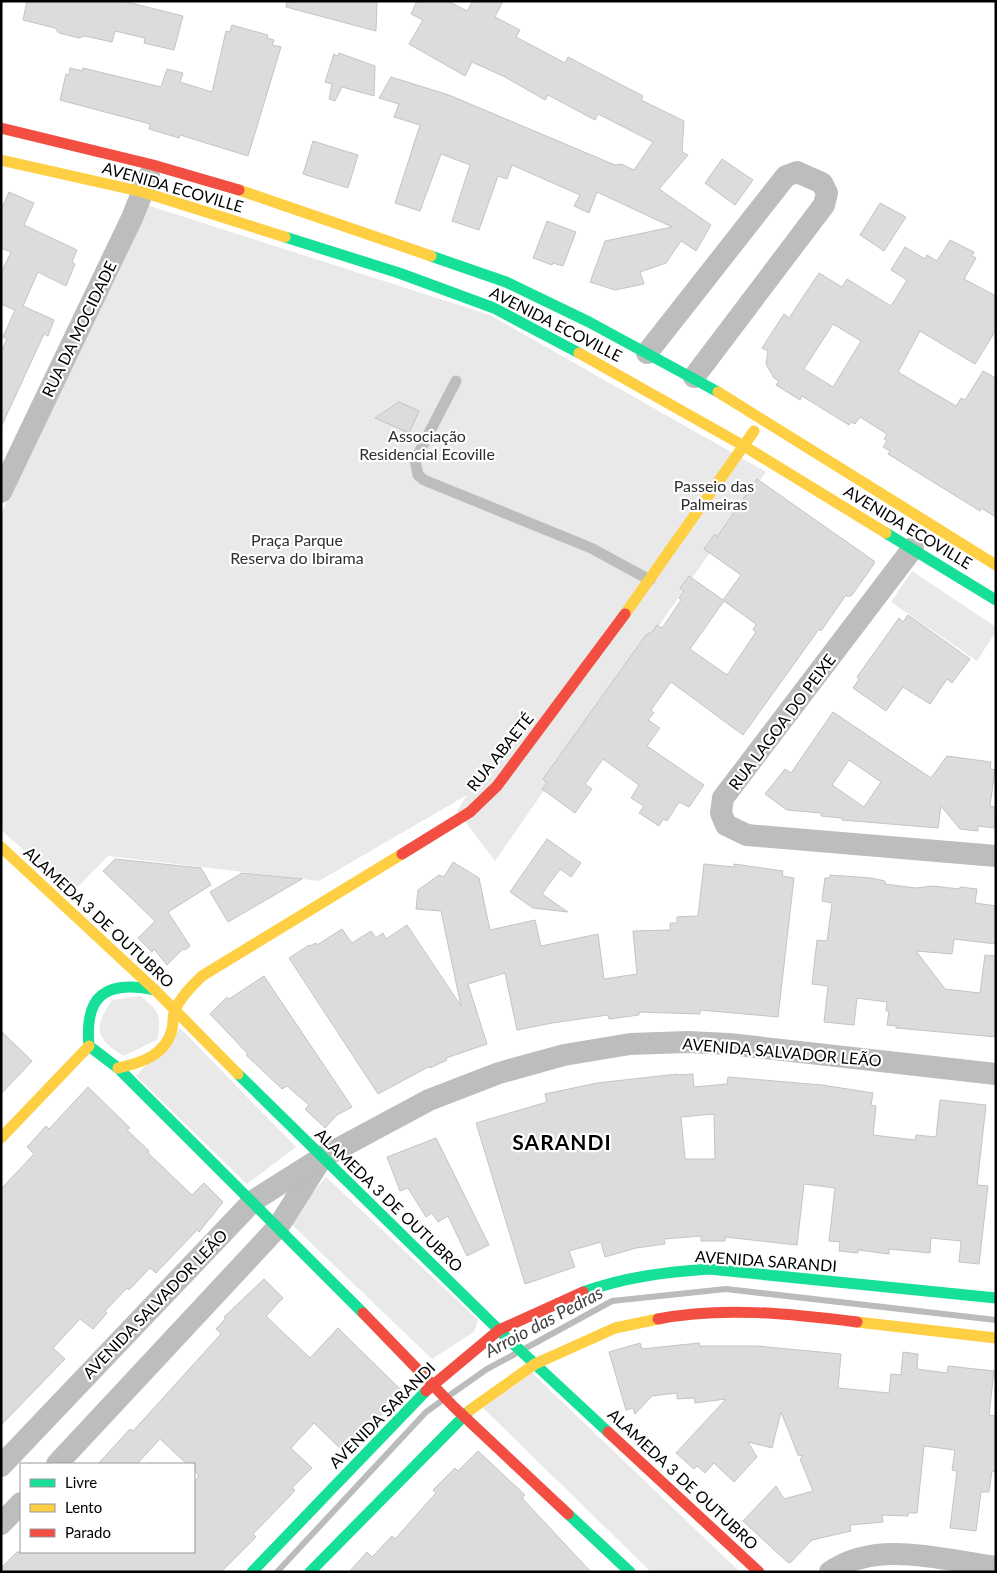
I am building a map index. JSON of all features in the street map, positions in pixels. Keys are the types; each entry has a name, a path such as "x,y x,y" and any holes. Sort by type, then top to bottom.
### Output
{"street":[{"name":"AVENIDA ECOVILLE","path":"1,128 153,165 276,202 506,282 589,322 694,377 996,565"},
{"name":"AVENIDA ECOVILLE","path":"1,160 142,192 399,273 494,308 576,342 996,600"},
{"name":"RUA DA MOCIDADE","path":"1,492 128,227 153,165"},
{"path":"647,353 786,176 797,172 822,183 828,193 824,205 694,377"},
{"path":"576,342 589,322"},
{"name":"RUA ABAETÉ","path":"174,1011 202,976 470,812 484,801 650,580 761,419"},
{"name":"RUA LAGOA DO PEIXE","path":"913,548 723,798 721,813 726,825 735,832 747,835 996,856"},
{"name":"ALAMEDA 3 DE OUTUBRO","path":"1,847 155,990 321,1158 532,1361 759,1572"},
{"path":"116,955 112,980 88,1018 86,1031 90,1046 118,1068 254,1201 459,1411 630,1572"},
{"path":"112,980 122,986 155,990"},
{"path":"118,1068 137,1064 152,1058 164,1047 171,1032 174,1011"},
{"name":"AVENIDA SALVADOR LEÃO","path":"1,1466 254,1201 321,1158 429,1100 499,1073 564,1055 630,1044 688,1042 729,1044 996,1074"},
{"path":"1,1138 90,1046"},
{"name":"AVENIDA SALVADOR LEÃO","path":"58,1463 278,1227 321,1158"},
{"name":"AVENIDA SARANDI","path":"252,1572 435,1386 504,1334 574,1296 609,1283 664,1272 709,1269 996,1298"},
{"path":"314,1570 459,1411 532,1361 615,1328 668,1317 711,1313 799,1315 996,1338"},
{"path":"1,1524 20,1504"},
{"path":"830,1572 843,1562 862,1556 882,1555 909,1555 996,1567"}],"lane":[{"path":"456,381 416,460 418,475 424,480 591,548 650,580"}],"green space":[{"name":"Praça Parque Reserva do Ibirama","path":"147,205 490,315 766,472 495,861 457,811 467,795 319,881 108,856 72,893 1,830 1,514"},
{"path":"912,571 996,627 996,631 977,661 891,602"},
{"path":"141,996 158,1014 158,1039 124,1056 114,1050 102,1038 100,1025 106,1009 112,1000"},
{"path":"180,1028 296,1147 247,1184 136,1076"},
{"path":"326,1177 478,1320 474,1332 432,1359 288,1221"},
{"path":"532,1373 740,1572 651,1572 483,1408"}],"building":[{"path":"27,1 123,1 183,16 174,50 144,43 145,38 115,31 112,42 85,36 79,38 59,33 55,28 23,20"},
{"path":"287,1 377,1 376,31 286,7"},
{"path":"417,1 448,1 467,11 473,1 503,1 495,17 520,30 516,37 565,63 568,57 643,96 641,100 684,121 682,152 688,155 659,189 711,225 696,251 681,241 666,263 640,272 644,284 615,290 590,282 605,241 672,227 597,192 589,213 574,206 580,195 512,165 507,179 498,176 479,230 452,221 470,165 441,154 420,211 395,203 420,125 394,117 399,104 379,98 391,77 449,95 615,165 621,164 634,170 653,142 598,114 595,120 548,95 545,100 505,77 472,62 465,76 409,44 423,20 411,14"},
{"path":"232,25 268,35 267,38 274,40 272,45 281,47 248,156 180,135 179,138 149,129 150,124 60,100 66,74 69,75 70,68 82,71 83,68 161,87 167,69 183,73 180,82 212,92 226,31 230,32"},
{"path":"339,53 375,66 374,96 342,87 335,101 329,99 332,84 325,82 334,54 338,56"},
{"path":"313,141 358,155 348,188 303,174"},
{"path":"722,159 753,180 735,205 705,183"},
{"path":"9,192 34,203 24,225 77,250 72,262 75,264 66,286 38,272 23,306 54,320 48,336 44,334 1,427 1,352 7,339 3,337 15,310 1,304 1,273 11,252 1,248 1,210"},
{"path":"880,203 906,217 884,251 860,235"},
{"path":"547,221 576,232 563,266 553,263 552,265 533,258"},
{"path":"950,240 974,252 972,256 976,258 964,279 996,296 996,330 975,364 920,331 898,372 956,406 961,398 965,400 983,371 996,378 996,517 981,508 980,511 888,454 890,451 883,447 887,441 884,439 887,434 860,417 855,424 851,422 849,425 802,396 800,400 776,385 779,381 774,378 766,364 768,351 762,348 784,314 789,318 819,273 842,287 847,279 891,306 907,280 891,270 905,247 925,259 927,255 937,261","holes":["833,324 861,341 833,387 804,369"]},
{"path":"399,402 419,411 409,433 375,418"},
{"path":"757,479 874,561 874,564 852,595 848,597 846,595 821,631 819,629 743,735 671,682 651,710 654,713 648,720 660,728 647,746 704,785 689,807 679,802 667,821 663,819 659,826 639,813 644,806 631,798 639,785 603,759 585,784 592,789 575,813 542,789 547,783 543,779 646,635 652,632 657,625 662,628 681,600 679,598 684,591 680,588 689,576 723,600 741,575 704,549 715,534 717,537","holes":["724,601 756,624 753,630 756,632 727,675 690,649"]},
{"path":"908,615 970,659 952,683 947,679 930,704 903,687 886,711 853,688 859,679 857,677 899,618 903,622"},
{"path":"833,712 931,778 947,756 991,762 990,769 995,770 990,806 996,807 994,828 978,826 978,831 960,829 941,806 938,828 842,820 842,818 821,816 821,813 787,810 765,794 785,769 791,773","holes":["849,760 881,782 864,807 832,785"]},
{"path":"547,839 581,863 571,877 560,869 542,894 568,912 533,908 510,892"},
{"path":"115,859 201,868 211,885 168,912 190,946 185,950 183,949 167,965 154,949 152,952 138,938 155,921 103,871"},
{"path":"453,862 479,878 490,930 535,920 541,946 598,934 604,979 637,974 633,931 670,930 670,923 677,923 677,917 698,916 704,864 734,867 734,864 783,871 782,876 794,878 778,1017 700,1010 700,1014 639,1012 639,1015 609,1019 608,1015 517,1030 505,973 468,984 487,1044 446,1058 447,1060 430,1068 430,1066 378,1094 289,958 309,945 316,943 317,945 342,929 352,943 371,931 376,938 383,933 386,939 407,925 461,1006 441,911 416,909 418,890 439,875 444,877"},
{"path":"242,873 302,879 228,922 210,892"},
{"path":"830,875 871,878 885,881 885,884 916,888 932,886 977,889 975,903 996,906 996,944 954,939 952,954 916,951 945,989 980,993 985,955 996,956 996,1037 896,1028 896,1026 887,1025 889,1011 886,1011 887,1002 857,998 854,1025 824,1022 828,986 812,984 817,940 827,941 832,903 822,901 825,878 830,878"},
{"path":"264,976 352,1107 337,1115 325,1128 305,1109 309,1105 287,1086 282,1089 246,1055 248,1054 210,1014 227,997 229,999"},
{"path":"1,1031 32,1061 1,1094"},
{"path":"693,1074 694,1087 727,1084 728,1077 822,1085 873,1093 871,1105 876,1106 873,1135 915,1140 916,1135 936,1137 940,1100 986,1105 977,1185 988,1186 979,1264 959,1262 961,1241 931,1238 930,1253 889,1249 889,1254 858,1250 858,1253 839,1251 840,1242 829,1241 835,1188 804,1184 797,1245 725,1237 725,1241 701,1241 701,1236 664,1239 665,1244 636,1248 605,1257 601,1242 569,1251 575,1267 525,1284 476,1123 547,1102 545,1094 597,1083","holes":["714,1114 715,1159 685,1159 681,1117"]},
{"path":"88,1087 130,1128 127,1130 149,1151 148,1153 192,1195 204,1183 223,1202 199,1232 197,1230 156,1273 150,1268 129,1290 127,1288 105,1311 107,1313 93,1329 80,1319 53,1348 65,1359 1,1425 1,1189 34,1154 27,1147 46,1126 49,1129"},
{"path":"436,1138 489,1245 467,1256 448,1216 438,1222 432,1213 426,1217 408,1188 400,1191 387,1157"},
{"path":"264,1279 283,1298 266,1316 310,1358 338,1328 403,1392 345,1453 314,1423 291,1448 312,1468 292,1488 295,1490 290,1496 253,1534 256,1537 221,1572 1,1572 1,1568 17,1552 195,1553 195,1481 199,1476 195,1471 195,1463 186,1463 160,1439 138,1463 99,1463 130,1429 133,1431 221,1334 216,1329 226,1318 224,1317"},
{"path":"640,1343 642,1349 699,1343 700,1346 757,1346 841,1354 838,1388 889,1393 891,1374 901,1375 903,1352 918,1354 917,1369 947,1373 948,1366 994,1371 989,1415 996,1416 996,1472 992,1471 989,1492 981,1492 976,1531 950,1528 957,1471 952,1470 955,1450 924,1446 917,1513 908,1513 908,1516 882,1515 883,1522 850,1525 851,1531 812,1540 790,1563 786,1561 743,1521 776,1486 784,1499 813,1491 800,1459 803,1456 798,1455 781,1412 772,1448 748,1442 757,1457 734,1482 714,1463 705,1473 697,1466 694,1469 676,1453 726,1399 695,1403 694,1398 677,1399 677,1393 652,1396 635,1414 633,1408 626,1410 609,1352"},
{"path":"478,1451 525,1495 522,1498 591,1572 349,1572 367,1552 372,1557 392,1536 395,1539 436,1493 433,1490 455,1468 458,1471"}],"waterway":[{"name":"Arroio das Pedras","path":"526,1348 612,1301 726,1289 996,1320"},
{"name":"Arroio das Pedras","path":"450,1395 487,1369 515,1354"},
{"name":"Arroio das Pedras","path":"277,1572 426,1412 440,1402"}],"traffic: fast":[{"path":"285,237 399,273 494,308 579,353"},
{"path":"431,256 506,282 589,322 718,392"},
{"path":"886,533 996,600"},
{"path":"89,1046 88,1028 90,1014 95,1003 102,995 124,987 155,990"},
{"path":"89,1046 118,1068 363,1313"},
{"path":"238,1074 507,1338 608,1432"},
{"path":"583,1292 614,1282 646,1276 709,1269 996,1298"},
{"path":"252,1572 426,1391"},
{"path":"310,1572 470,1410"},
{"path":"568,1514 630,1572"}],"traffic: slow":[{"path":"1,160 143,192 285,237"},
{"path":"239,190 431,256"},
{"path":"579,353 744,446 886,533"},
{"path":"718,392 996,565"},
{"path":"625,614 754,431"},
{"path":"1,847 155,990 238,1074"},
{"path":"118,1068 144,1060 164,1045 172,1029 177,1005 187,991 202,976 402,854"},
{"path":"1,1138 89,1046"},
{"path":"470,1410 535,1364 615,1328 658,1319"},
{"path":"857,1322 996,1338"}],"traffic: jam":[{"path":"1,128 153,165 239,190"},
{"path":"402,854 470,812 497,786 625,614"},
{"path":"426,1391 499,1330 583,1292"},
{"path":"658,1319 682,1315 732,1312 782,1314 857,1322"},
{"path":"363,1313 454,1407 568,1514"},
{"path":"608,1432 759,1572"}],"district":[{"name":"SARANDI","path":"562,1143"}],"park label":[{"name":"Associação Residencial Ecoville","path":"427,445"},
{"name":"Passeio das Palmeiras","path":"714,495"}]}
